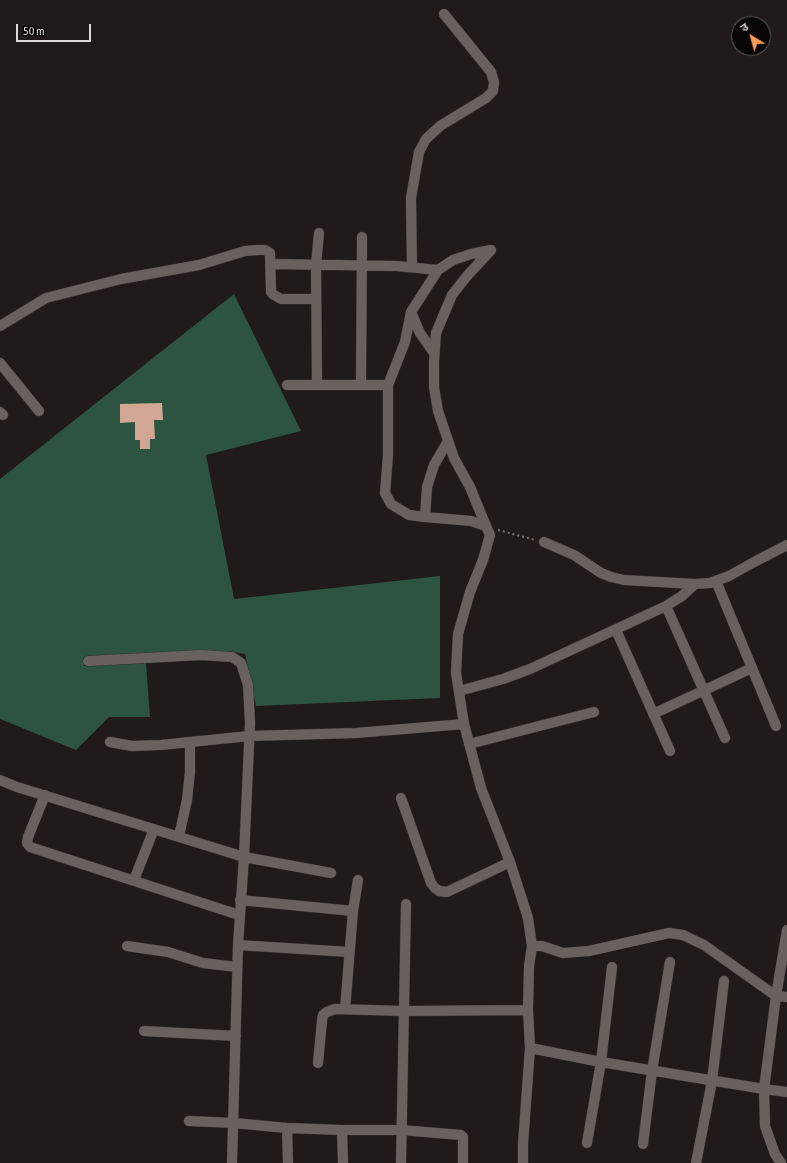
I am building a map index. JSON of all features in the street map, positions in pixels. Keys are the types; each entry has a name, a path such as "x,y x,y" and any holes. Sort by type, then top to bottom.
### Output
{"street":[{"path":"412,267 411,198 419,152 426,139 440,126 486,98 493,91 494,82 491,72 444,14"},
{"path":"317,385 316,265 318,233"},
{"path":"361,385 362,237"},
{"path":"0,326 46,298 121,279 198,265 245,251 265,250 270,253 271,292 274,295 281,299 316,299"},
{"path":"486,526 471,521 409,515 400,511 391,504 385,494 388,456 388,385 405,342 411,312 438,270 453,260 471,254 491,250 452,295 436,333 434,353 434,387 438,410 454,458 470,487 490,535 484,560 470,592 458,634 456,673 464,724 481,788 510,862 528,918 532,946 529,966 528,1010 530,1048 523,1163"},
{"path":"271,264 362,265 412,267 438,270"},
{"path":"411,312 420,333 434,353"},
{"path":"0,364 39,411"},
{"path":"287,385 388,385"},
{"path":"425,517 427,487 434,465 448,441"},
{"path":"544,542 574,555 601,573 611,577 624,580 695,584 710,583 729,576 787,546"},
{"path":"716,581 776,726"},
{"path":"459,692 530,669 616,630 666,606 682,596 695,584"},
{"path":"666,606 726,738"},
{"path":"616,630 670,751"},
{"path":"88,661 201,655 232,657 241,663 248,685 249,736 244,856 239,915 232,1163"},
{"path":"653,714 752,668"},
{"path":"469,744 594,712"},
{"path":"110,742 132,746 161,745 249,736 356,733 464,724"},
{"path":"179,836 187,800 190,772 190,742"},
{"path":"0,780 44,795 244,856 331,873"},
{"path":"44,795 28,837 27,843 30,847 239,915"},
{"path":"401,798 431,883 439,891 447,892 510,862"},
{"path":"134,880 154,829"},
{"path":"345,1009 353,911 358,880"},
{"path":"240,900 353,911"},
{"path":"401,1163 406,904"},
{"path":"781,1163 775,1154 765,1126 764,1090 776,996 787,930"},
{"path":"532,946 542,946 563,953 589,951 669,933 683,935 704,945 776,996 787,997"},
{"path":"238,945 349,952"},
{"path":"127,946 168,952 203,963 237,967"},
{"path":"643,1144 652,1070 670,962"},
{"path":"587,1143 601,1062 612,967"},
{"path":"696,1163 712,1081 724,981"},
{"path":"318,1063 323,1015 335,1009 404,1011 528,1010"},
{"path":"144,1031 236,1036"},
{"path":"530,1048 601,1062 764,1090 787,1092"},
{"path":"189,1121 234,1122 287,1128 401,1130 461,1135 463,1137 463,1163"},
{"path":"287,1128 288,1163"},
{"path":"342,1130 343,1163"}],"path":[{"path":"486,526 544,542"}],"green space":[{"path":"234,294 301,431 206,455 234,599 440,576 440,698 256,706 245,654 227,651 83,657 84,666 146,663 150,717 109,717 76,750 0,719 0,479"}],"building":[{"path":"162,403 163,420 154,420 155,439 150,439 150,449 140,449 140,440 135,440 135,422 120,423 120,404"}]}
